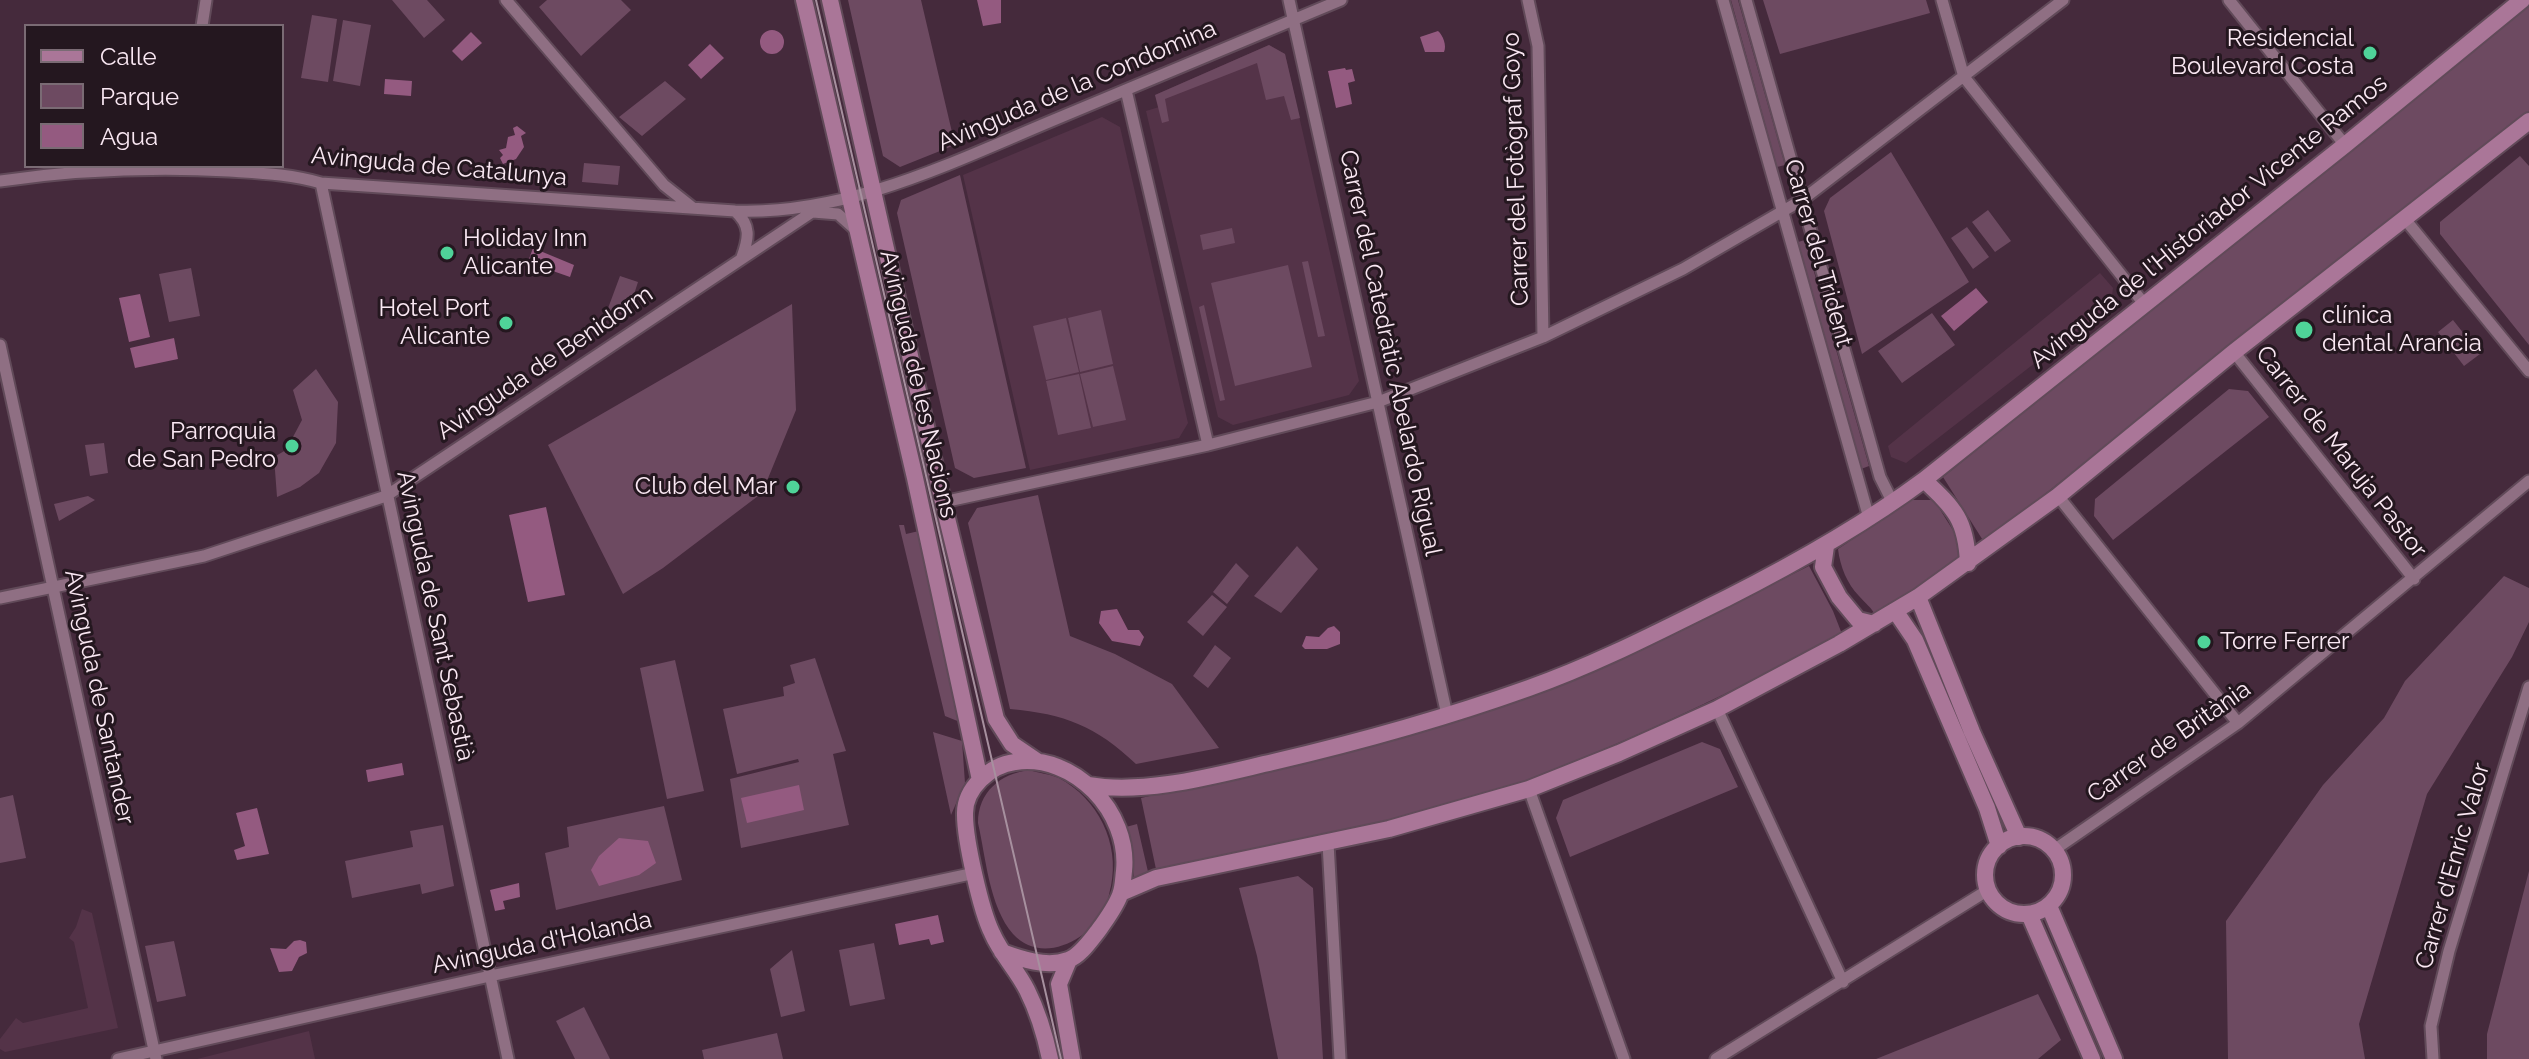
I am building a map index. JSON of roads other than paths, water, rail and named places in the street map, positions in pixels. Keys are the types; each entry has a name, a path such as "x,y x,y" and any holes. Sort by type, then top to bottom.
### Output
{"street":[{"path":"202,24 206,0"},
{"path":"506,0 664,185 694,208"},
{"name":"Avinguda de les Nacions","path":"804,0 843,198 858,232 980,780"},
{"name":"Avinguda de les Nacions","path":"830,0 943,502 996,719 1012,744 1037,761"},
{"name":"Carrer del Catedràtic Abelardo Rigual","path":"1289,0 1447,715"},
{"name":"Avinguda de la Condomina","path":"873,191 900,184 1341,0"},
{"name":"Carrer del Fotògraf Goyo","path":"1528,0 1538,46 1543,337"},
{"name":"Carrer del Trident","path":"1723,0 1869,518"},
{"name":"Carrer del Trident","path":"1746,0 1880,477 1893,503"},
{"path":"1942,0 1964,77 2145,305"},
{"path":"943,502 1208,445 1378,402 1543,337 1683,269 1802,200 2063,0"},
{"path":"2229,0 2345,145"},
{"name":"Avinguda de l'Historiador Vicente Ramos","path":"1088,785 1114,789 1139,788 1231,772 1342,746 1447,715 1531,687 1644,640 1826,546 1924,480 2522,0"},
{"path":"1126,90 1208,445"},
{"path":"1121,893 1156,878 1389,829 1529,789 1717,709 1896,612 2058,496 2234,352 2529,121"},
{"name":"Avinguda de Catalunya","path":"0,181 66,171 150,168"},
{"name":"Avinguda de Catalunya","path":"191,168 284,175 321,183 735,211 765,212 873,191"},
{"name":"Avinguda de Sant Sebastià","path":"321,183 508,1059"},
{"name":"Avinguda de Benidorm","path":"0,598 204,556 386,496 808,212 843,198"},
{"path":"735,211 749,232 742,257"},
{"path":"808,212 838,214 858,232"},
{"path":"2404,218 2529,371"},
{"name":"Carrer de Maruja Pastor","path":"2234,352 2414,579"},
{"name":"Avinguda de Santander","path":"1,353 155,1055"},
{"path":"0,390 12,400"},
{"path":"1924,480 1948,503 1966,535 1968,563"},
{"name":"Carrer de Britània","path":"2054,850 2238,723 2529,481"},
{"path":"2058,496 2238,723"},
{"path":"1826,546 1823,567 1839,597 1858,620 1874,624"},
{"path":"1918,597 1972,732 2019,837"},
{"path":"1896,612 1915,640 1987,808 1999,846"},
{"name":"Carrer d'Enric Valor","path":"2433,1059 2431,1026 2449,951 2529,687"},
{"path":"1717,709 1843,982"},
{"path":"1050,1059 1040,1019 1027,988 1002,952 988,923 964,812 980,780 1001,764 1037,761 1064,769 1088,785 1106,806 1120,834 1125,859 1121,893 1089,942 1069,960 1059,984 1072,1059"},
{"path":"1529,789 1624,1059"},
{"path":"2019,837 2044,841 2061,860 2063,873 2062,885 2049,906 2029,914 2016,914 2004,909 1988,890 1986,866 1999,846 2019,837"},
{"path":"1328,843 1340,1059"},
{"name":"Avinguda d'Holanda","path":"118,1059 155,1055 490,976 975,873"},
{"path":"1716,1059 1988,890"},
{"path":"2049,906 2114,1059"},
{"path":"2029,914 2092,1059"},
{"path":"1002,952 1024,960 1069,960"}],"water":[{"path":"977,0 1001,0 1001,23 983,26"},
{"path":"767,30 777,30 784,37 784,47 777,54 767,54 760,47 760,37"},
{"path":"1438,31 1444,41 1444,52 1425,52 1420,37"},
{"path":"471,32 482,43 462,61 452,51"},
{"path":"710,44 724,58 701,79 688,65"},
{"path":"1352,69 1355,81 1348,83 1352,104 1336,108 1328,71"},
{"path":"385,79 412,81 411,96 384,94"},
{"path":"517,126 526,133 521,136 524,147 516,159 503,164 500,158 503,155 499,150 506,148 508,137 515,135 513,128"},
{"path":"533,248 574,265 570,277 530,263"},
{"path":"1976,288 1988,302 1954,331 1941,316"},
{"path":"140,294 150,337 129,342 119,298"},
{"path":"174,338 178,359 135,368 130,348"},
{"path":"546,507 565,595 528,602 509,515"},
{"path":"1117,609 1128,630 1139,630 1144,637 1140,646 1112,641 1099,623 1101,611"},
{"path":"1334,626 1340,632 1340,644 1327,649 1305,649 1302,646 1306,636 1319,637"},
{"path":"402,763 404,775 368,782 366,770"},
{"path":"799,785 804,810 747,823 741,798"},
{"path":"257,808 269,854 237,860 234,850 245,846 236,813"},
{"path":"619,838 648,841 656,863 639,875 599,886 591,870 599,856"},
{"path":"519,883 520,897 503,901 505,909 495,911 490,890"},
{"path":"938,915 944,942 931,945 929,939 899,945 895,924"},
{"path":"294,941 306,942 307,953 299,957 292,971 279,972 270,948 286,949"}],"tram line":[{"path":"816,0 1061,1059"}],"place":[{"name":"Residencial Boulevard Costa","path":"2370,53"},
{"name":"Holiday Inn Alicante","path":"447,253"},
{"name":"Hotel Port Alicante","path":"506,323"},
{"name":"clínica dental Arancia","path":"2304,330"},
{"name":"Parroquia de San Pedro","path":"292,446"},
{"name":"Club del Mar","path":"793,487"},
{"name":"Torre Ferrer","path":"2204,642"}]}
